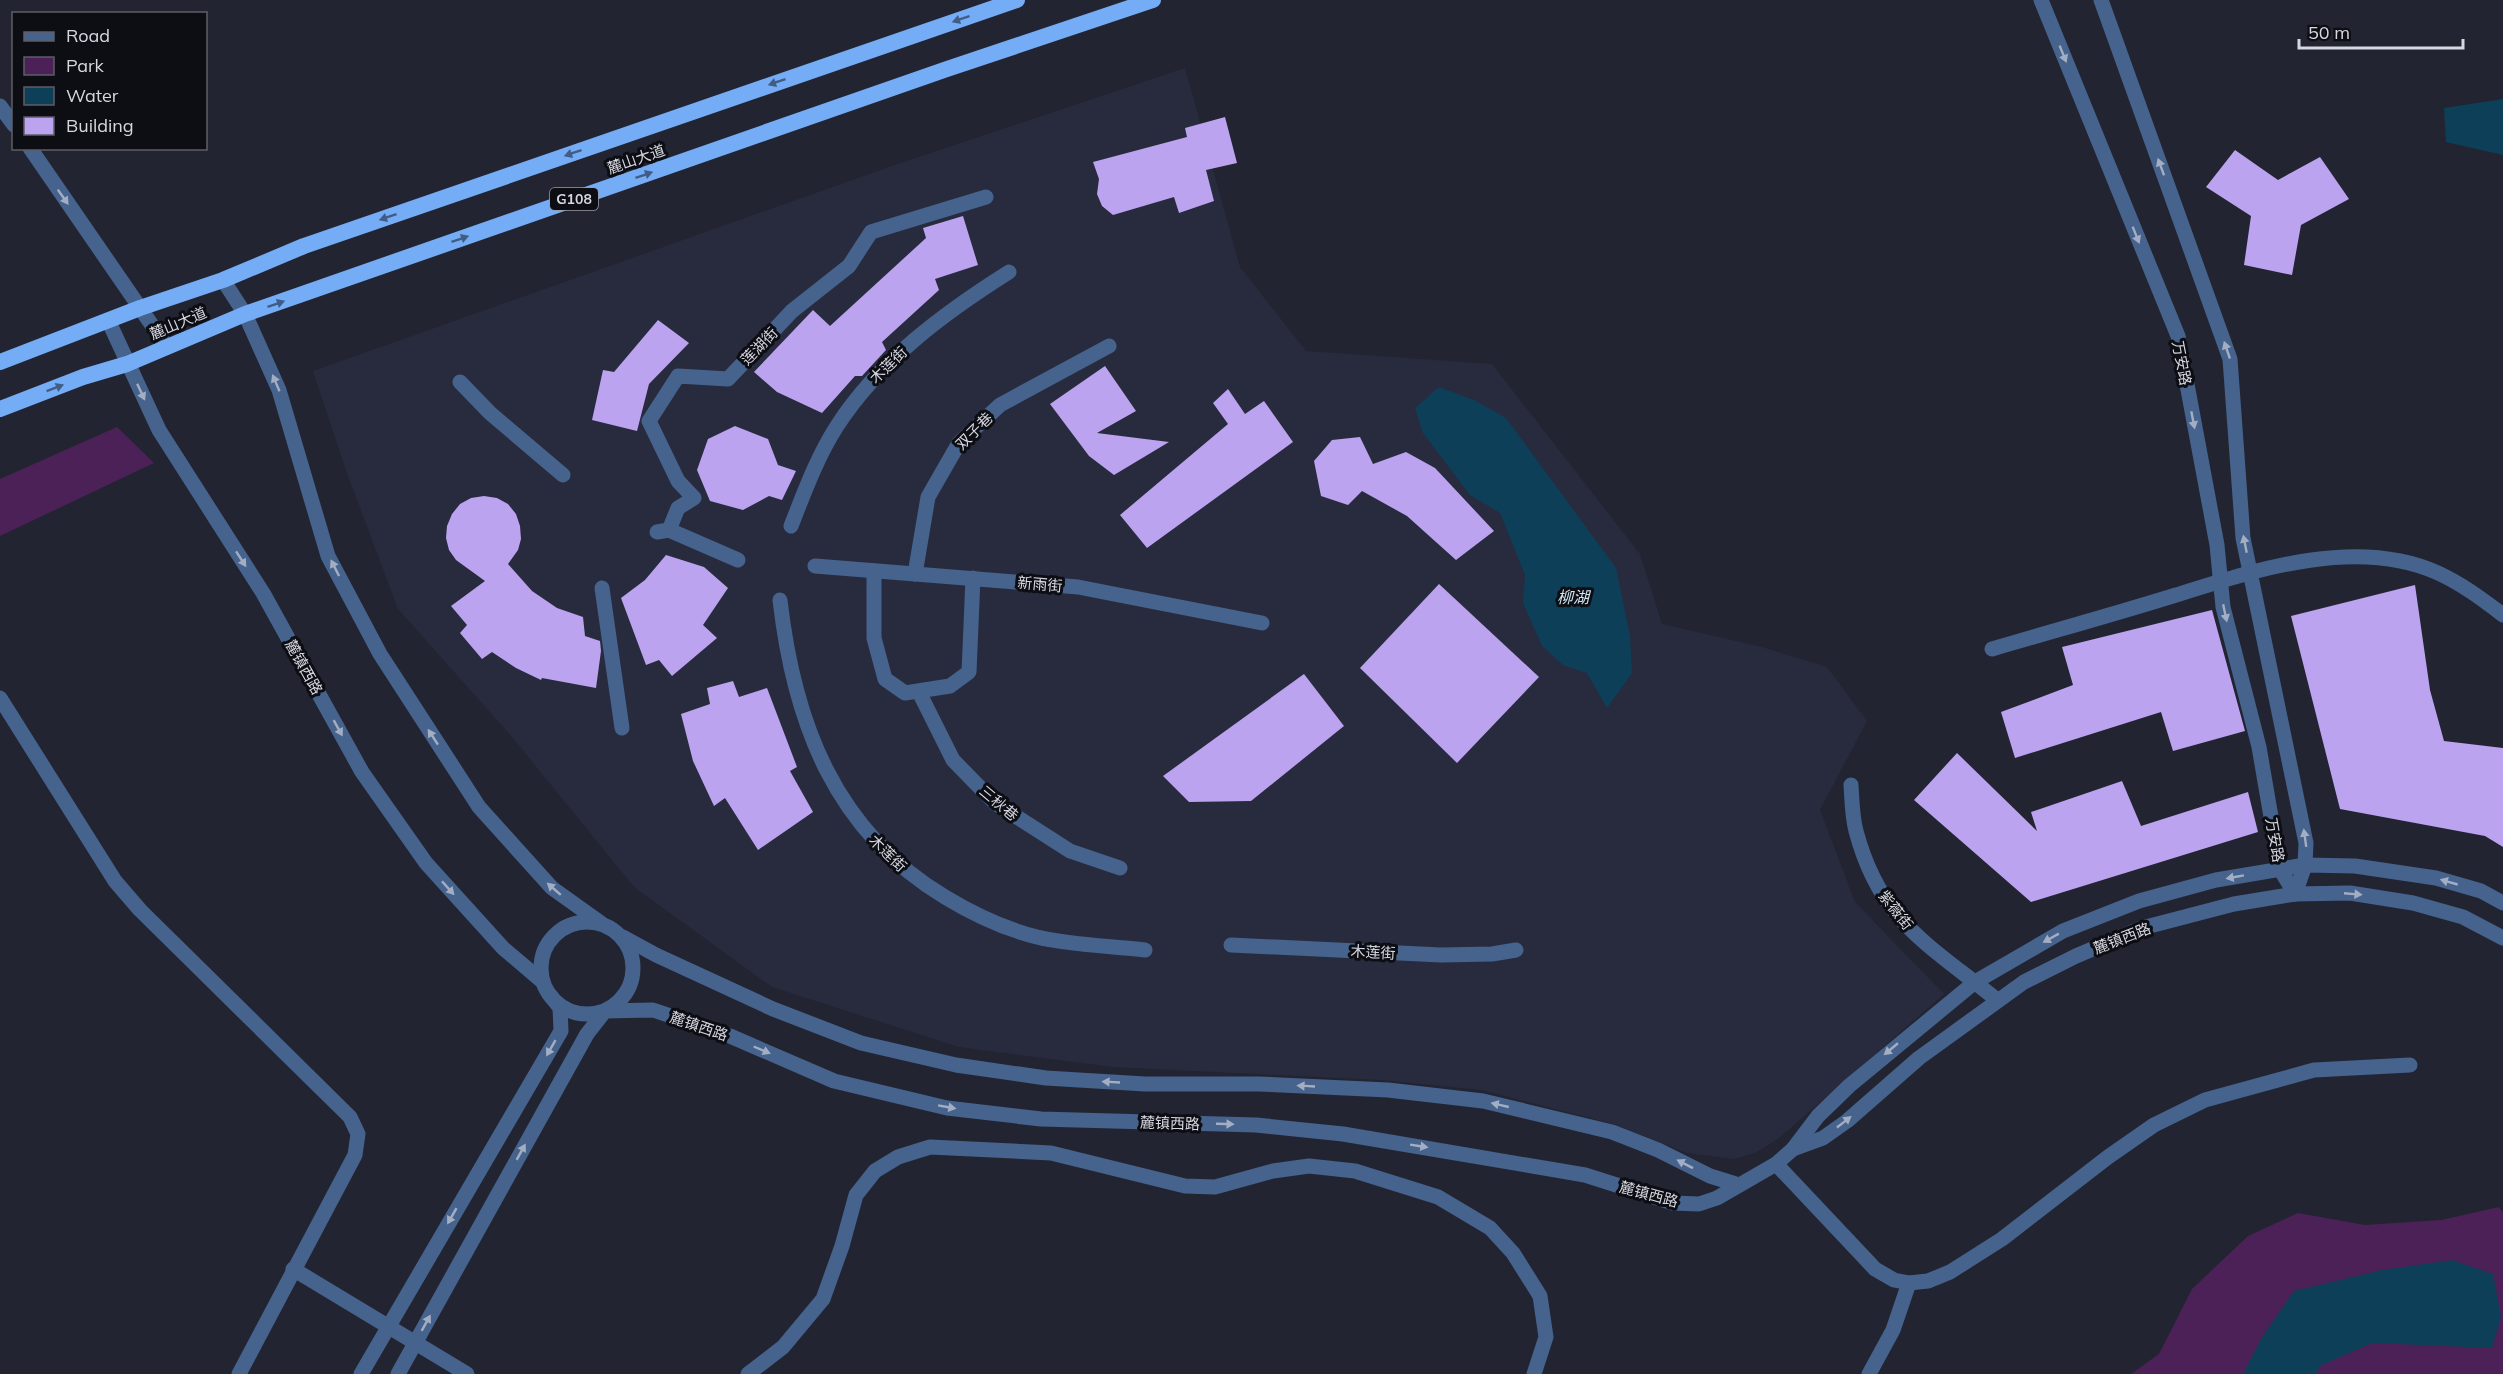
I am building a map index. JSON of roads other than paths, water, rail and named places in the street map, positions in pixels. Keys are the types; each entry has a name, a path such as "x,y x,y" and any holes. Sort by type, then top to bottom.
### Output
{"highway":[{"name":"麓山大道","path":"0,362 140,308 223,280 304,246 1017,0"},
{"name":"麓山大道","path":"0,409 83,377 127,363 245,314 947,69 1153,0"}],"street":[{"name":"万安路","path":"2041,0 2178,336 2217,546 2223,607 2259,747 2280,869 2295,894"},
{"name":"万安路","path":"2101,0 2230,359 2243,538 2306,843 2306,865 2295,894"},
{"path":"0,106 12,122"},
{"path":"31,150 167,347"},
{"name":"莲湖街","path":"738,560 663,531 678,508 694,498 678,482 649,421 678,376 728,379 792,311 849,266 871,232 986,197"},
{"name":"木莲街","path":"791,526 811,477 836,427 868,384 913,341 958,304 1009,272"},
{"path":"223,280 245,314 279,390 328,556 380,654 478,807 552,888 602,923 613,928 630,947 634,962 633,977 628,991 618,1003 605,1011 591,1014 576,1013 562,1007 546,989"},
{"name":"麓镇西路","path":"108,320 159,430 263,593 362,772 426,863 502,948 546,989"},
{"name":"双子巷","path":"915,574 928,497 958,443 1000,405 1109,346"},
{"path":"460,382 490,413 563,475"},
{"path":"1992,649 2251,571 2302,562 2346,558 2377,558 2436,572 2467,588 2503,615"},
{"name":"新雨街","path":"815,566 1078,587 1262,623"},
{"path":"874,571 874,638 885,679 905,693 950,686 969,672 973,578"},
{"path":"602,588 621,728"},
{"name":"木莲街","path":"780,600 794,685 812,740 835,788 860,826 915,879 973,914 1037,937 1145,950"},
{"name":"三秋巷","path":"919,692 953,760 995,803 1070,851 1120,868"},
{"path":"0,698 115,880 134,903 350,1116 358,1134 355,1155 239,1374"},
{"name":"紫薇街","path":"1851,785 1855,829 1868,869 1883,898 1907,928 1997,1000"},
{"path":"1793,1149 1818,1116 1849,1086 1975,982 2063,931 2139,901 2216,880 2306,865 2355,866 2436,878 2481,891 2503,903"},
{"name":"麓镇西路","path":"605,1011 653,1010 730,1036 834,1081 947,1108 1041,1119 1256,1125 1343,1134 1585,1175 1673,1203 1699,1204 1717,1198 1776,1164 1793,1149 1823,1138 1847,1121 1919,1058 2024,982 2076,956 2142,928 2234,904 2295,894 2350,893 2413,903 2463,917 2503,938"},
{"path":"361,1374 561,1031 560,1008 546,989 540,970 546,945 554,935 576,922 602,923"},
{"path":"623,938 806,1022 861,1043 956,1065 1046,1078 1145,1084 1259,1084 1388,1090 1483,1101 1612,1132 1658,1150 1710,1176 1739,1185"},
{"name":"木莲街","path":"1231,945 1441,955 1492,954 1516,950"},
{"path":"398,1374 587,1034 605,1011"},
{"path":"1776,1164 1875,1269 1894,1280 1910,1284 1928,1281 1950,1272 2002,1239 2108,1157 2154,1125 2205,1100 2314,1070 2410,1065"},
{"path":"748,1374 783,1347 823,1299 842,1246 855,1195 874,1171 898,1157 930,1147 1052,1153 1185,1186 1215,1187 1273,1171 1309,1166 1355,1171 1438,1197 1490,1228 1513,1253 1540,1296 1546,1338 1534,1374"},
{"path":"293,1269 467,1374"},
{"path":"1869,1374 1893,1330 1910,1284"}],"water":[{"path":"2503,99 2503,155 2446,142 2444,108"},
{"name":"柳湖","path":"1439,387 1474,400 1506,418 1616,568 1630,636 1632,673 1607,708 1587,673 1563,665 1542,646 1523,603 1525,575 1500,513 1470,495 1423,433 1415,408"},
{"path":"2452,1260 2493,1274 2501,1317 2492,1348 2372,1343 2320,1366 2316,1374 2243,1374 2262,1337 2294,1291 2382,1270"}]}
